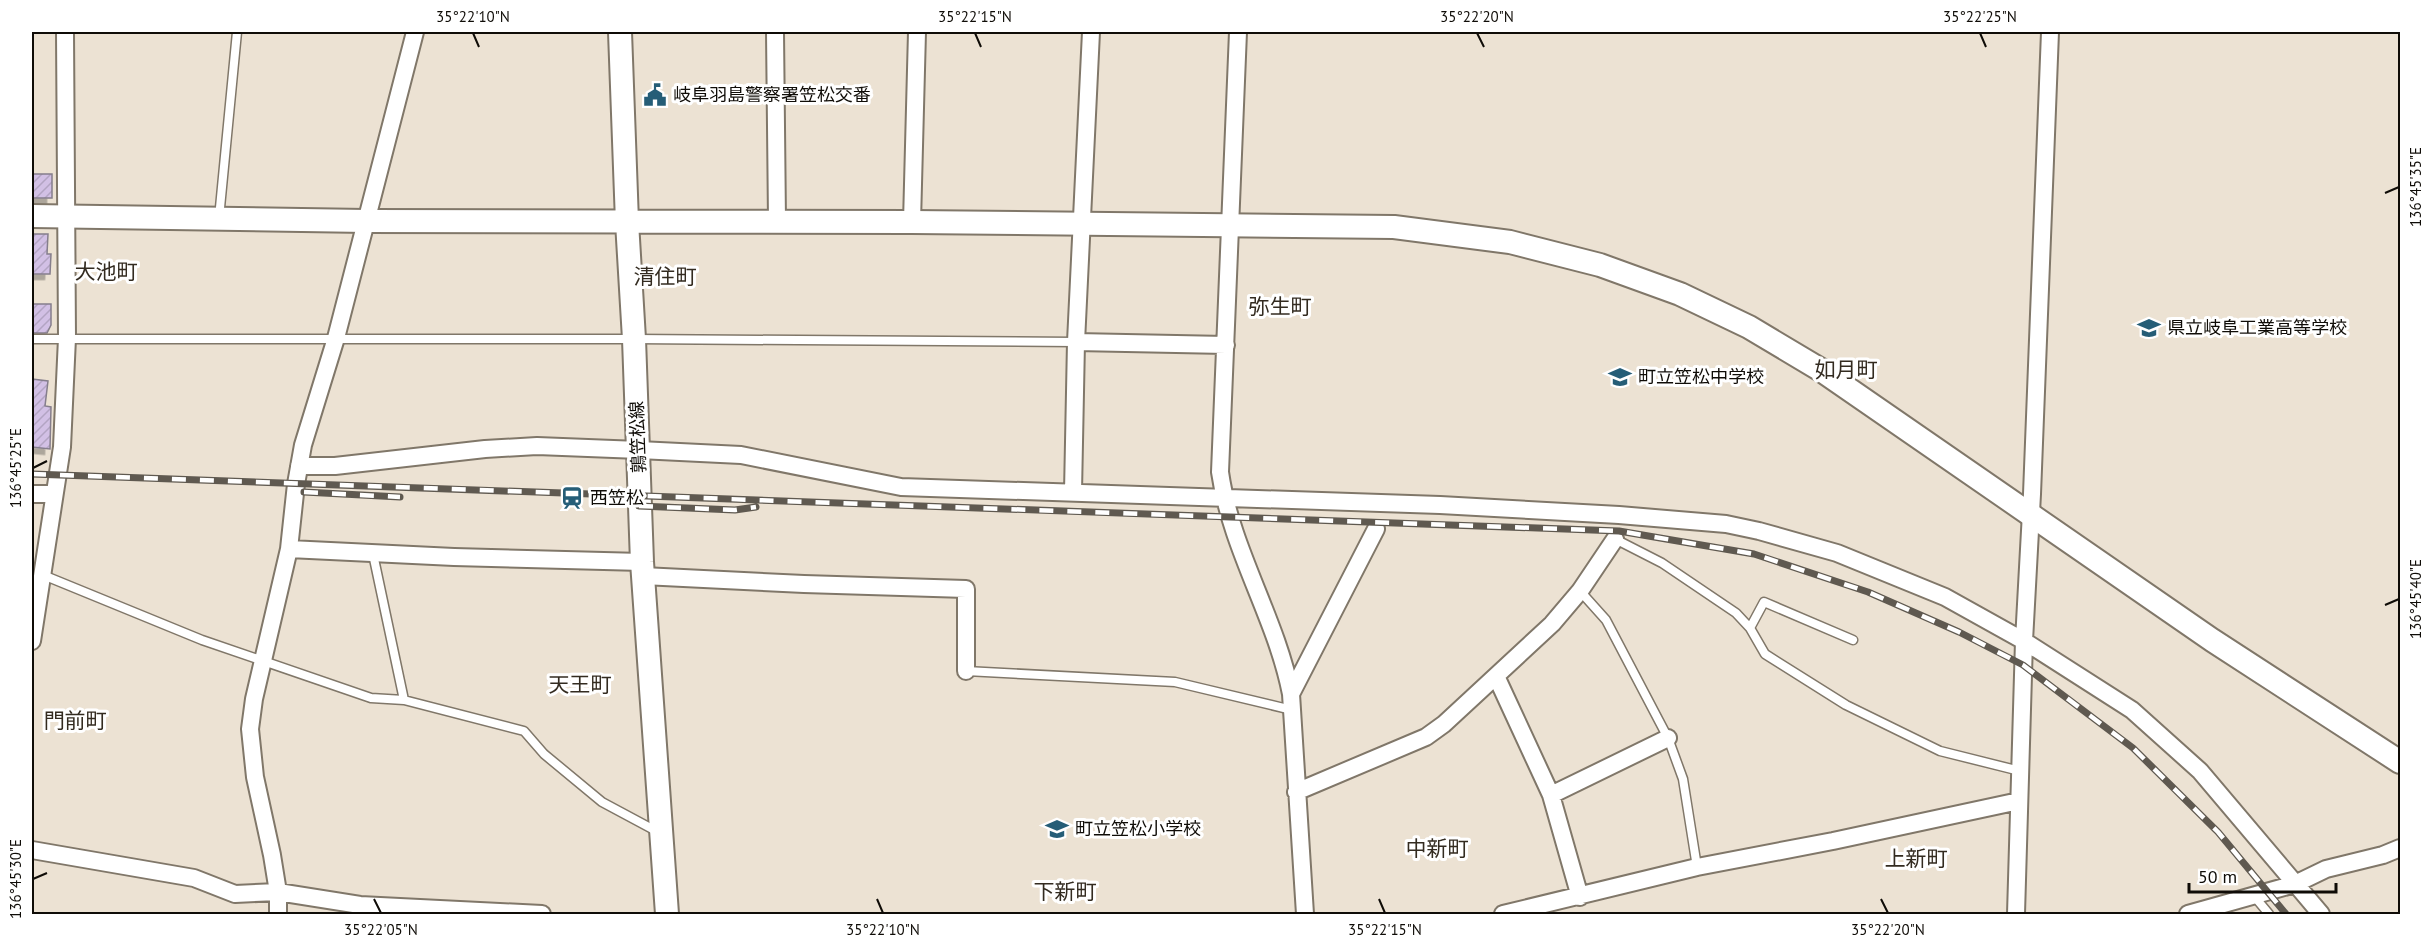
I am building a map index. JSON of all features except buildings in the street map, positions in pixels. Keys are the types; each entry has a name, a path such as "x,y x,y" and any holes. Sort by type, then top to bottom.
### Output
{"street":[{"path":"32,641 62,447 67,338 65,32"},
{"path":"278,915 278,892 255,777 250,729 254,699 289,549 303,445 336,338 415,32"},
{"name":"鶉笠松線","path":"620,32 639,450 642,569 667,915"},
{"path":"775,32 777,221"},
{"path":"912,222 917,32"},
{"path":"1073,492 1076,342 1091,32"},
{"path":"1238,32 1220,472 1223,497 1285,662 1291,702 1305,915"},
{"path":"2016,915 2024,641 2050,32"},
{"path":"32,216 366,221 1230,224 1394,227 1510,243 1600,265 1660,287 1749,327 1821,370 2212,640 2400,762"},
{"path":"1076,342 1226,345"},
{"path":"299,466 335,466 486,449 537,446 639,450 741,455 901,487 1223,497 1607,514 1726,524 1759,531 1837,553 1945,597 2024,641 2132,710 2200,771 2321,915"},
{"path":"32,494 54,494"},
{"path":"1291,702 1376,529"},
{"path":"1296,792 1426,737 1444,724 1552,624 1580,591 1615,539"},
{"path":"289,549 642,569 804,584 966,589 966,671"},
{"path":"1496,676 1551,795 1580,897"},
{"path":"1551,795 1668,738"},
{"path":"1503,915 1529,911 1697,867 1833,841 2019,801"},
{"path":"2188,915 2295,884 2326,870 2400,848"},
{"path":"32,850 194,878 235,894 278,892 360,905 542,915"}],"lane":[{"path":"219,218 237,32"},
{"path":"32,339 336,338 1076,342"},
{"path":"1615,539 1662,563 1736,613 1750,628 1765,654 1846,705 1940,751 2020,771"},
{"path":"374,554 404,700"},
{"path":"43,576 202,640 263,659 371,698 404,700 524,731 544,754 602,802 662,833"},
{"path":"1580,591 1606,620 1668,738 1683,779 1697,867"},
{"path":"1750,628 1764,602 1853,640"},
{"path":"966,671 1174,682 1291,702"},
{"path":"2254,896 2269,915"}],"railway":[{"path":"32,474 1619,531 1754,554 1868,592 1959,632 2023,665 2133,748 2218,832 2286,914"},
{"path":"304,492 400,497"},
{"path":"639,506 735,510 756,507"}],"place":[{"name":"岐阜羽島警察署笠松交番","path":"655,95"},
{"name":"県立岐阜工業高等学校","path":"2149,328"},
{"name":"町立笠松中学校","path":"1620,377"},
{"name":"西笠松","path":"572,498"},
{"name":"町立笠松小学校","path":"1057,829"}],"district":[{"name":"大池町","path":"106,272"},
{"name":"清住町","path":"665,277"},
{"name":"弥生町","path":"1280,307"},
{"name":"如月町","path":"1846,370"},
{"name":"天王町","path":"580,685"},
{"name":"門前町","path":"75,721"},
{"name":"中新町","path":"1437,849"},
{"name":"上新町","path":"1916,859"},
{"name":"下新町","path":"1065,892"}]}
